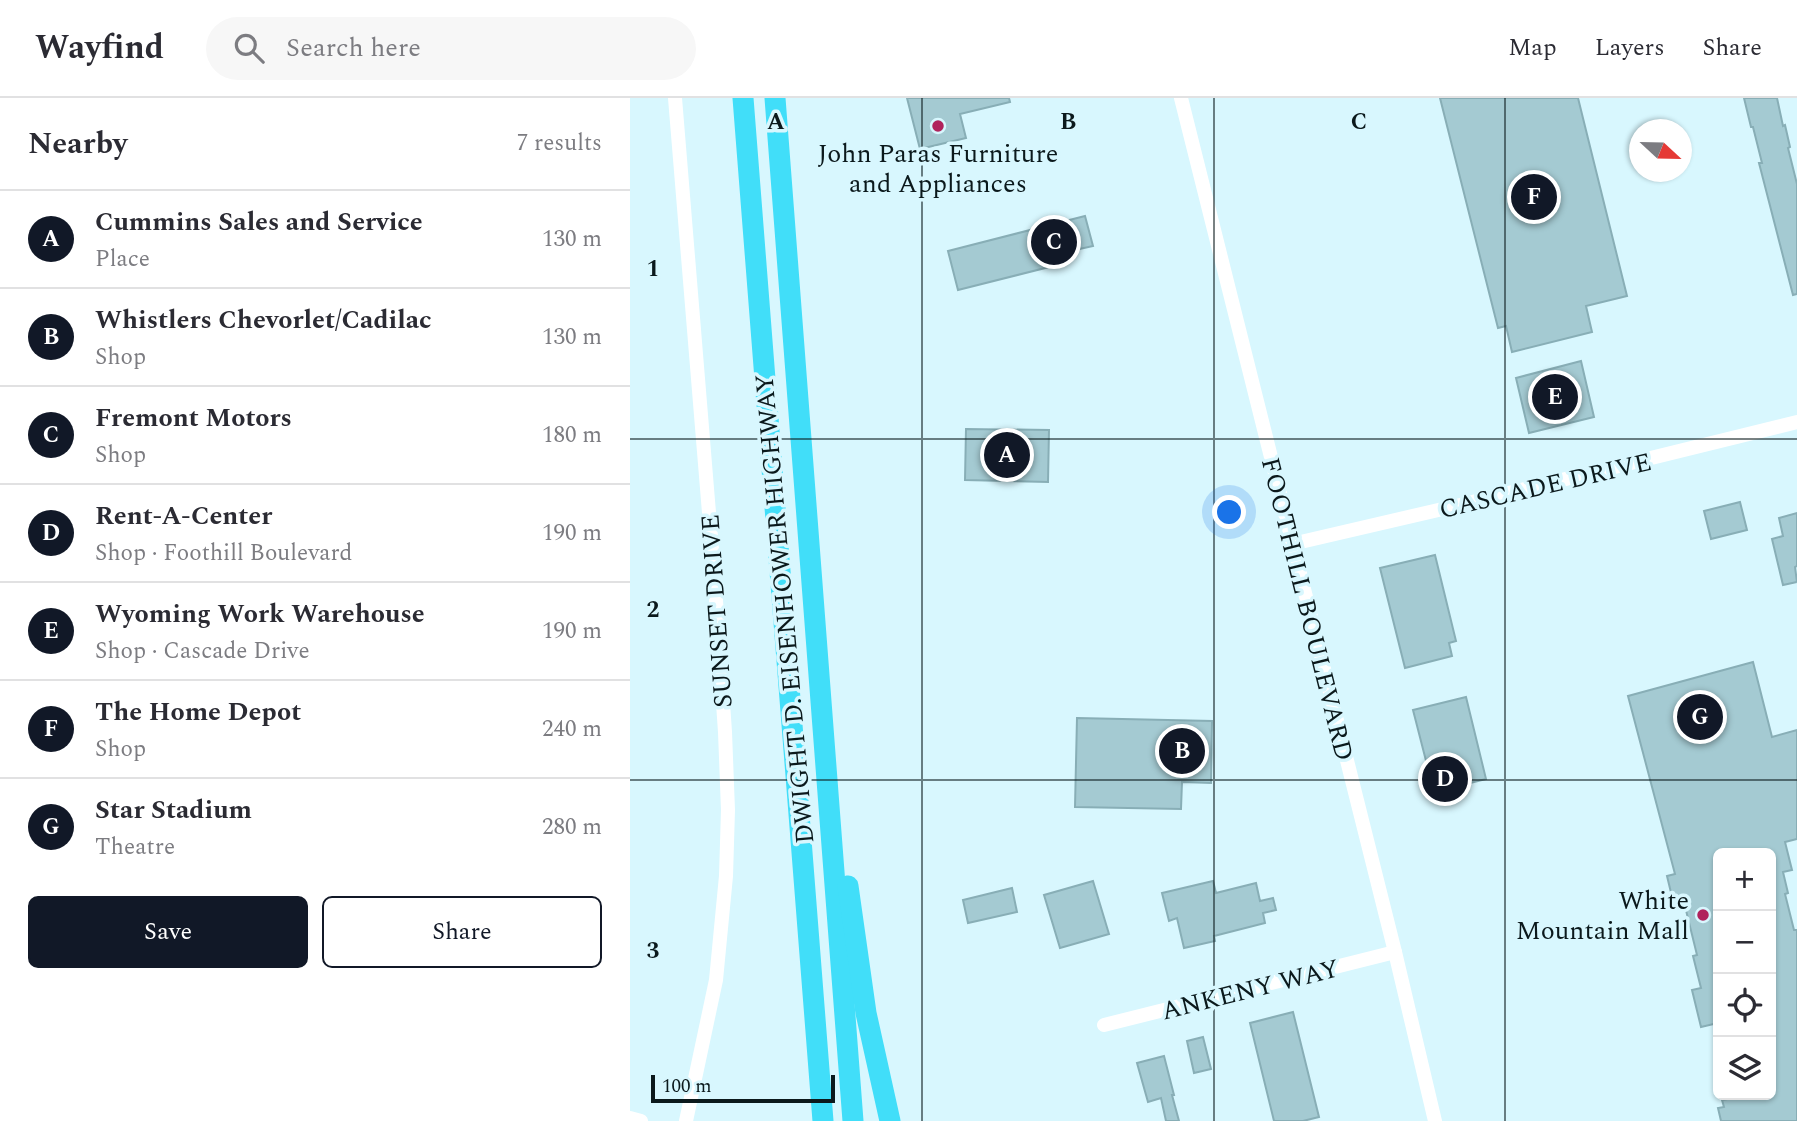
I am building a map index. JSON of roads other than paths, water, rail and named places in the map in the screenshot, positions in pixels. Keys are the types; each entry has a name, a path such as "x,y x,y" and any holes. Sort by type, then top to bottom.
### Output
{"highway":[{"name":"DWIGHT D. EISENHOWER HIGHWAY","path":"743,98 823,1121"},
{"name":"DWIGHT D. EISENHOWER HIGHWAY","path":"775,98 853,1121"},
{"path":"818,667 866,1013 890,1121"},
{"path":"798,788 810,1121"}],"street":[{"name":"SUNSET DRIVE","path":"675,98 715,586 728,810 726,876 716,980 686,1121"},
{"name":"FOOTHILL BOULEVARD","path":"1181,98 1395,952 1434,1121"},
{"name":"CASCADE DRIVE","path":"1292,544 1637,463 1797,422"},
{"name":"ANKENY WAY","path":"1104,1025 1395,952"},
{"path":"630,1118 641,1121"}],"place":[{"name":"John Paras Furniture and Appliances","path":"938,126"},
{"name":"The Home Depot","path":"1534,197"},
{"name":"Fremont Motors","path":"1054,242"},
{"name":"Wyoming Work Warehouse","path":"1555,397"},
{"name":"Cummins Sales and Service","path":"1007,455"},
{"name":"Star Stadium","path":"1700,717"},
{"name":"Whistlers Chevorlet/Cadilac","path":"1182,751"},
{"name":"Rent-A-Center","path":"1445,779"},
{"name":"White Mountain Mall","path":"1703,915"}]}
